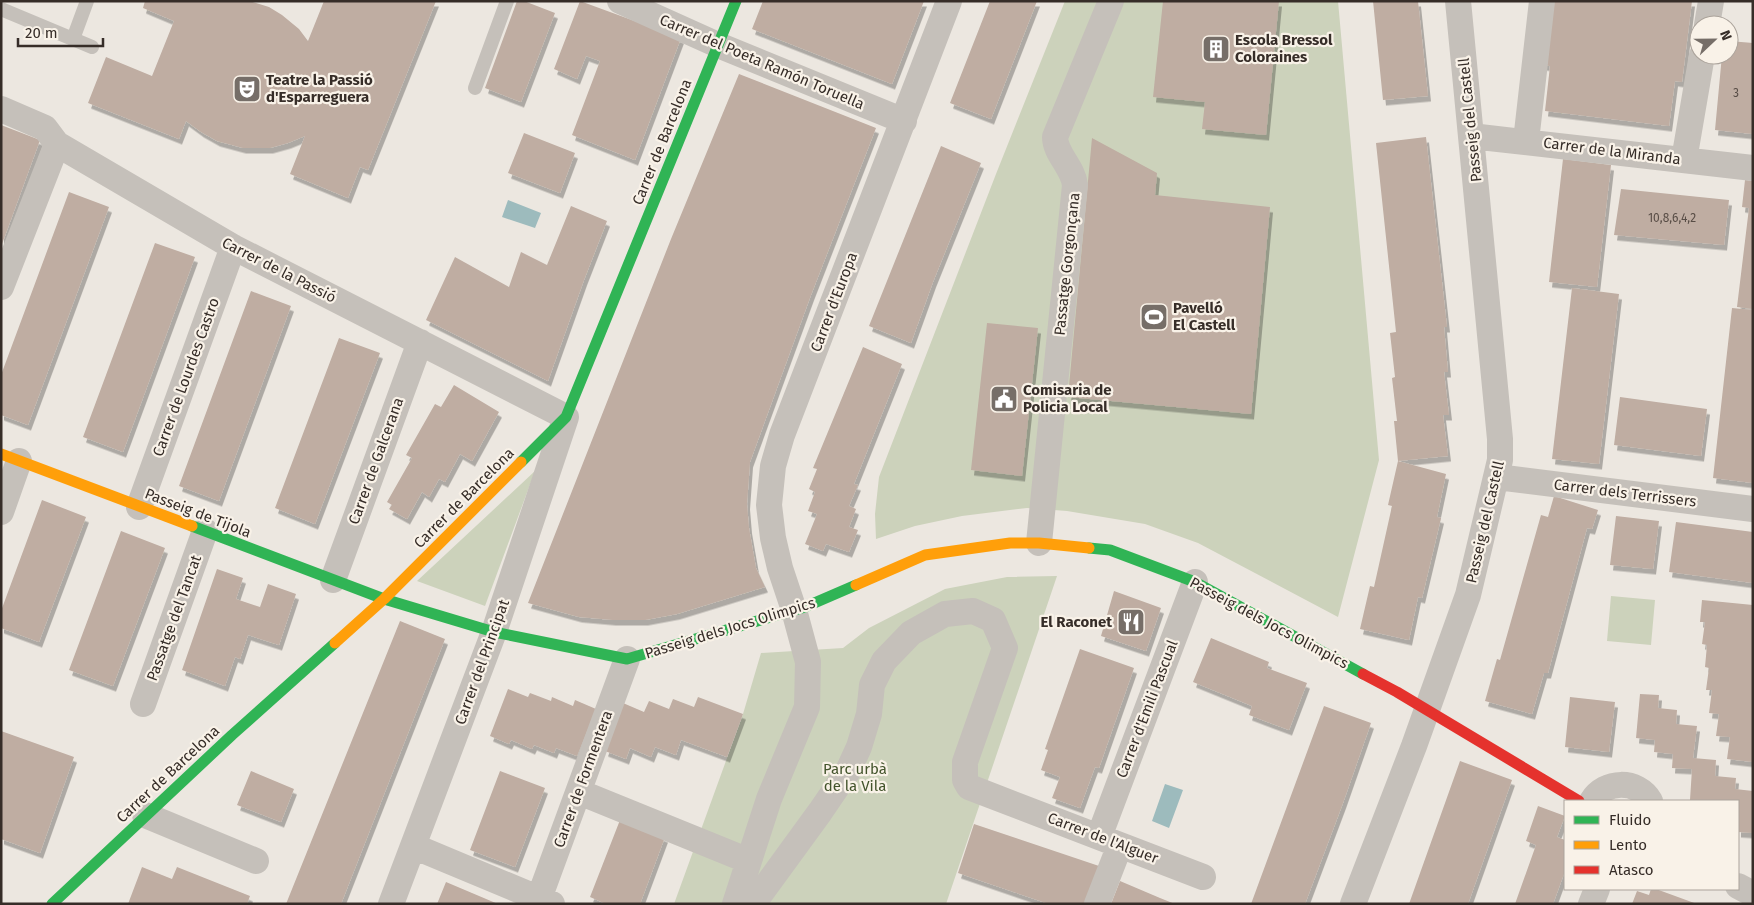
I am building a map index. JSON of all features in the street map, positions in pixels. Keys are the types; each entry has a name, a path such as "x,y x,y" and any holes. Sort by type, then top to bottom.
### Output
{"street":[{"name":"Carrer del Poeta Ramón Toruella","path":"620,1 718,45 904,121"},
{"name":"Carrer de Barcelona","path":"52,904 145,815 384,599 566,417 736,1"},
{"name":"Carrer d'Europa","path":"735,904 769,799 807,707 808,662 773,538 770,505 773,466 782,435 949,1"},
{"name":"Passatge Gorgonçana","path":"1039,543 1076,184 1072,172 1055,143 1055,137 1111,1"},
{"name":"Passeig del Castell","path":"1354,904 1414,746 1468,595 1500,460 1500,438 1458,1"},
{"path":"1526,141 1542,1"},
{"path":"1709,15 1711,1"},
{"path":"1684,160 1700,65"},
{"name":"Carrer de la Passió","path":"1,109 45,128 57,144 233,247 566,417"},
{"name":"Carrer de la Miranda","path":"1471,136 1753,168"},
{"path":"1,287 57,144"},
{"name":"Carrer de Lourdes Castro","path":"139,507 233,247"},
{"name":"Carrer de Galcerana","path":"333,580 420,342"},
{"name":"Carrer del Principat","path":"391,904 494,632 566,417"},
{"path":"1,512 10,458"},
{"name":"Passeig de Tijola","path":"10,458 384,599"},
{"name":"Carrer dels Terrissers","path":"1497,477 1753,509"},
{"name":"Passatge del Tancat","path":"143,704 204,531"},
{"name":"Passeig dels Jocs Olimpics","path":"384,599 494,632 627,659 806,607 925,555 1010,543 1039,543 1110,550 1195,582 1426,710 1577,800"},
{"name":"Carrer d'Emili Pascual","path":"1097,904 1109,841 1195,582"},
{"name":"Carrer de l'Alguer","path":"753,904 848,771 859,747 869,714 872,685 884,661 911,633 945,614 973,612 993,620 1005,648 965,762 965,780 969,787 1203,878"},
{"name":"Carrer de Formentera","path":"412,846 543,902 579,792 627,659"},
{"path":"1593,800 1600,791 1619,785 1630,786 1640,790 1649,800"},
{"path":"579,792 749,861"},
{"path":"145,815 256,862"},
{"path":"1739,887 1753,894"},
{"path":"1592,904 1597,890"}],"lane":[{"path":"73,39 87,1"},
{"path":"475,88 507,1"},
{"path":"1,9 92,47"}],"green space":[{"name":"Pavelló El Castell","path":"1065,1 1338,1 1379,460 1338,617 1198,543 1145,524 1067,511 1027,508 962,516 915,526 876,539 875,514 879,477"},
{"path":"535,471 485,606 417,581"},
{"name":"Parc urbà de la Vila","path":"1057,576 946,904 674,904 743,714 761,653 843,648 869,628 945,589 1007,577"},
{"path":"1611,596 1655,600 1651,645 1607,641"}],"water":[{"path":"508,200 541,213 535,228 502,217"},
{"path":"1165,784 1183,790 1169,828 1152,821"}],"building":[{"name":"Teatre la Passió d'Esparreguera","path":"145,1 249,1 269,7 282,15 299,29 308,41 324,1 436,1 368,170 360,167 348,198 290,174 305,136 270,148 243,148 217,141 186,121 179,139 88,103 106,57 152,76 174,21 143,8"},
{"path":"517,1 524,1 555,13 521,102 485,88"},
{"path":"580,1 681,38 635,160 572,135 600,61 586,56 577,79 554,69"},
{"path":"763,1 924,1 892,84 752,29"},
{"path":"990,1 1037,1 991,119 950,103"},
{"name":"Escola Bressol Coloraines","path":"1163,1 1279,1 1266,135 1202,129 1205,102 1153,97"},
{"path":"1373,1 1418,1 1428,96 1383,100"},
{"path":"1550,1 1692,1 1682,82 1675,81 1669,126 1545,111 1550,66 1543,65"},
{"path":"1739,42 1753,43 1753,134 1715,130 1721,65 1739,65"},
{"path":"739,74 876,128 811,295 750,462 747,504 749,528 756,568 765,587 677,614 645,620 579,617 528,603 671,239"},
{"path":"1,125 40,140 2,244 1,244"},
{"path":"524,133 575,153 560,193 508,173"},
{"path":"1426,137 1447,327 1444,327 1448,372 1444,372 1449,415 1443,415 1448,456 1398,461 1394,421 1397,421 1392,378 1395,377 1390,333 1396,332 1376,143"},
{"path":"1092,138 1157,173 1155,195 1270,207 1251,414 1068,397"},
{"path":"941,146 981,163 933,282 911,343 869,326"},
{"path":"1563,159 1611,165 1597,287 1549,282"},
{"path":"1745,180 1753,181 1753,309 1737,307 1749,208 1742,207"},
{"path":"1621,189 1729,200 1724,245 1614,235"},
{"path":"69,192 109,207 28,425 1,415 1,375"},
{"path":"571,206 607,221 548,381 426,320 455,257 509,287 521,252 547,265"},
{"path":"155,243 195,257 123,452 83,437"},
{"path":"1572,288 1619,294 1599,464 1552,459"},
{"path":"251,291 291,306 219,501 179,486"},
{"path":"1732,308 1753,310 1753,483 1713,478"},
{"name":"Comisaria de Policia Local","path":"987,323 1038,328 1022,476 971,470"},
{"path":"339,338 380,353 315,524 275,508"},
{"path":"863,347 902,364 854,484 858,485 849,506 856,509 849,527 858,530 849,552 826,544 823,551 805,544 817,514 808,511 815,492 809,489 817,469 813,468"},
{"path":"454,385 499,412 472,461 460,454 445,482 439,479 429,497 422,492 407,519 389,509 392,505 387,502 412,458 406,455 435,404 441,407"},
{"path":"1620,397 1707,409 1701,456 1614,445"},
{"path":"1398,461 1446,474 1437,517 1441,518 1422,598 1418,597 1409,640 1360,629 1370,586 1374,587 1392,506 1388,505"},
{"path":"1554,496 1598,510 1592,529 1587,528 1548,673 1544,673 1532,714 1485,701 1497,659 1500,660 1541,515 1548,517"},
{"path":"42,500 86,517 39,642 1,628 1,611"},
{"path":"1616,516 1659,521 1653,569 1610,565"},
{"path":"1676,522 1753,532 1753,583 1669,572"},
{"path":"121,531 165,548 113,686 69,670"},
{"path":"217,569 243,578 236,599 260,607 268,584 296,594 279,645 248,635 240,659 235,657 225,686 182,670"},
{"name":"El Raconet","path":"1114,591 1161,608 1146,651 1101,636"},
{"path":"1702,600 1753,605 1753,762 1727,759 1730,737 1716,736 1719,714 1709,713 1712,690 1706,690 1709,668 1705,667 1707,645 1702,644 1705,622 1700,622"},
{"path":"400,621 445,639 341,904 286,904"},
{"path":"1211,638 1269,662 1267,668 1307,683 1289,730 1249,715 1252,706 1193,682"},
{"path":"1080,649 1134,668 1099,768 1095,767 1080,808 1052,798 1060,777 1041,770 1048,750 1045,749"},
{"path":"508,689 528,697 530,693 551,701 552,697 573,706 575,700 596,709 577,756 556,748 554,753 534,745 532,749 511,740 509,744 490,736"},
{"path":"1640,694 1659,695 1658,708 1677,710 1676,724 1697,726 1693,758 1716,760 1715,776 1736,778 1735,789 1753,791 1753,833 1739,832 1739,800 1690,800 1692,769 1672,768 1673,754 1654,752 1655,740 1636,738"},
{"path":"698,697 743,714 727,757 681,740 676,755 655,747 651,757 630,748 626,759 605,751 623,703 644,712 649,701 669,709 673,699 694,707"},
{"path":"1570,697 1615,702 1609,752 1565,747"},
{"path":"1324,706 1371,723 1343,803 1305,904 1251,904"},
{"path":"1,731 74,757 40,853 1,839"},
{"path":"1460,761 1512,780 1468,904 1409,904"},
{"path":"251,771 294,789 281,822 237,805"},
{"path":"500,771 545,788 515,867 470,850"},
{"path":"1538,806 1564,816 1557,837 1564,840 1564,874 1553,904 1515,904 1536,845 1526,841"},
{"path":"620,820 665,837 640,904 606,904 590,897"},
{"path":"974,824 1099,866 1087,904 1049,904 958,873"},
{"path":"142,867 172,879 177,867 250,896 247,904 128,904"},
{"path":"1120,881 1160,898 1175,904 1111,904"},
{"path":"446,882 498,904 437,904"},
{"path":"1651,890 1659,890 1697,904 1632,904 1637,891 1649,895"}],"traffic: fast":[{"path":"521,462 566,417 736,1"},
{"path":"192,526 384,599 494,632 627,659 805,607 856,585"},
{"path":"1089,548 1110,550 1195,582 1363,674"},
{"path":"52,904 232,735 335,643"}],"traffic: slow":[{"path":"1,454 192,526"},
{"path":"335,643 384,599 521,462"},
{"path":"856,585 925,555 1010,543 1039,543 1089,548"}],"traffic: jam":[{"path":"1363,674 1397,692 1577,800"}],"place":[{"name":"Escola Bressol Coloraines","path":"1216,49"},
{"name":"Teatre la Passió d'Esparreguera","path":"247,89"},
{"name":"Pavelló El Castell","path":"1154,317"},
{"name":"Comisaria de Policia Local","path":"1004,399"},
{"name":"El Raconet","path":"1131,622"}]}
